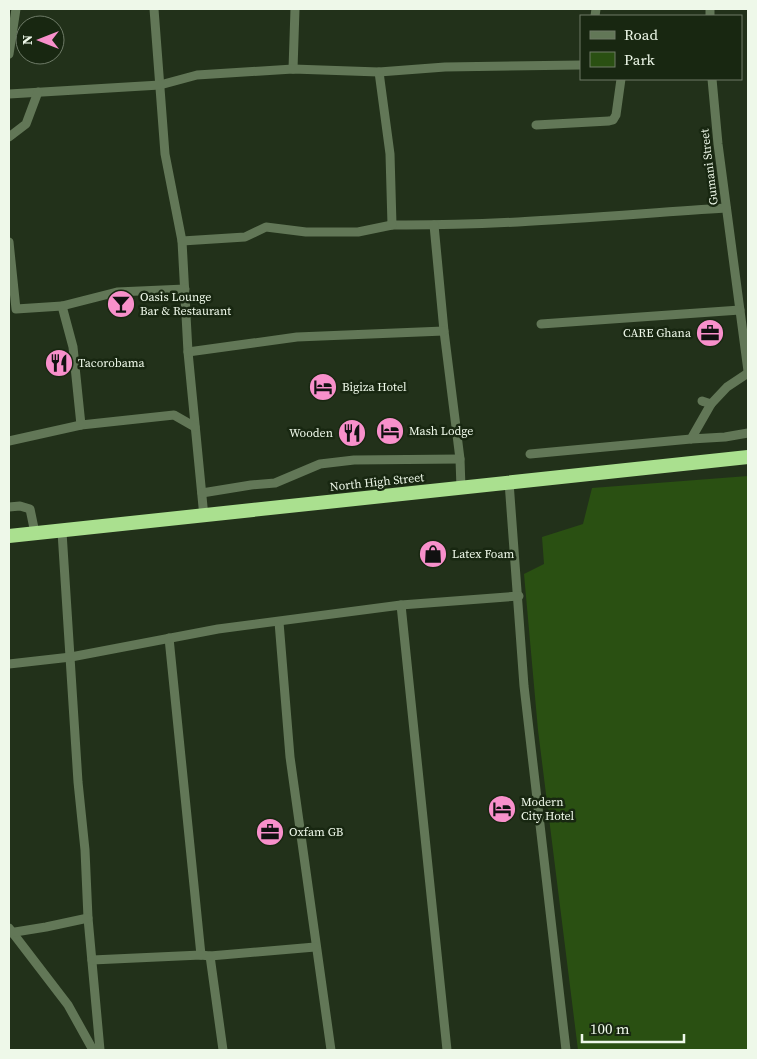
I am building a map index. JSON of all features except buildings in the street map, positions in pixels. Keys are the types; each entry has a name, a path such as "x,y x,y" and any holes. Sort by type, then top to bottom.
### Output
{"highway":[{"name":"North High Street","path":"9,536 204,517 748,457"}],"street":[{"path":"9,54 16,9"},
{"path":"154,9 165,154 182,241 188,352 204,517"},
{"path":"293,69 294,9"},
{"path":"9,94 160,84 198,75 293,69 379,72 445,67 580,65"},
{"path":"379,72 390,154 392,225"},
{"path":"536,125 613,120 616,115 620,80"},
{"name":"Gumani Street","path":"712,80 726,208 748,372"},
{"path":"9,137 26,124 38,92"},
{"path":"182,241 245,237 266,227 306,232 358,232 392,225 541,220 726,208"},
{"path":"434,225 444,331 460,458 461,488"},
{"path":"9,242 13,309 62,306 117,292 185,289"},
{"path":"62,306 73,347 81,425"},
{"path":"541,324 740,310"},
{"path":"188,352 297,337 444,331"},
{"path":"691,439 711,404 727,387 748,372"},
{"path":"702,401 711,404"},
{"path":"9,441 81,425 174,415 195,427"},
{"path":"530,454 725,437 748,433"},
{"path":"202,493 275,483 320,464 354,460 460,458"},
{"path":"509,482 519,596 524,686 566,1050"},
{"path":"9,507 20,506 30,509 35,533"},
{"path":"62,532 78,782 100,1050"},
{"path":"9,664 71,657 218,629 401,605 519,596"},
{"path":"401,605 447,1050"},
{"path":"279,622 290,757 315,947 331,1050"},
{"path":"169,638 205,955 223,1050"},
{"path":"10,931 88,918"},
{"path":"10,931 68,1005 93,1050"},
{"path":"92,960 205,955 315,947"}],"green space":[{"path":"748,476 748,1050 578,1050 538,730 524,574 544,564 542,537 583,524 592,488"}],"place":[{"name":"Oasis Lounge Bar & Restaurant","path":"121,304"},
{"name":"CARE Ghana","path":"710,333"},
{"name":"Tacorobama","path":"59,363"},
{"name":"Bigiza Hotel","path":"323,387"},
{"name":"Mash Lodge","path":"390,431"},
{"name":"Wooden","path":"352,433"},
{"name":"Latex Foam","path":"433,554"},
{"name":"Modern City Hotel","path":"502,809"},
{"name":"Oxfam GB","path":"270,832"}]}
